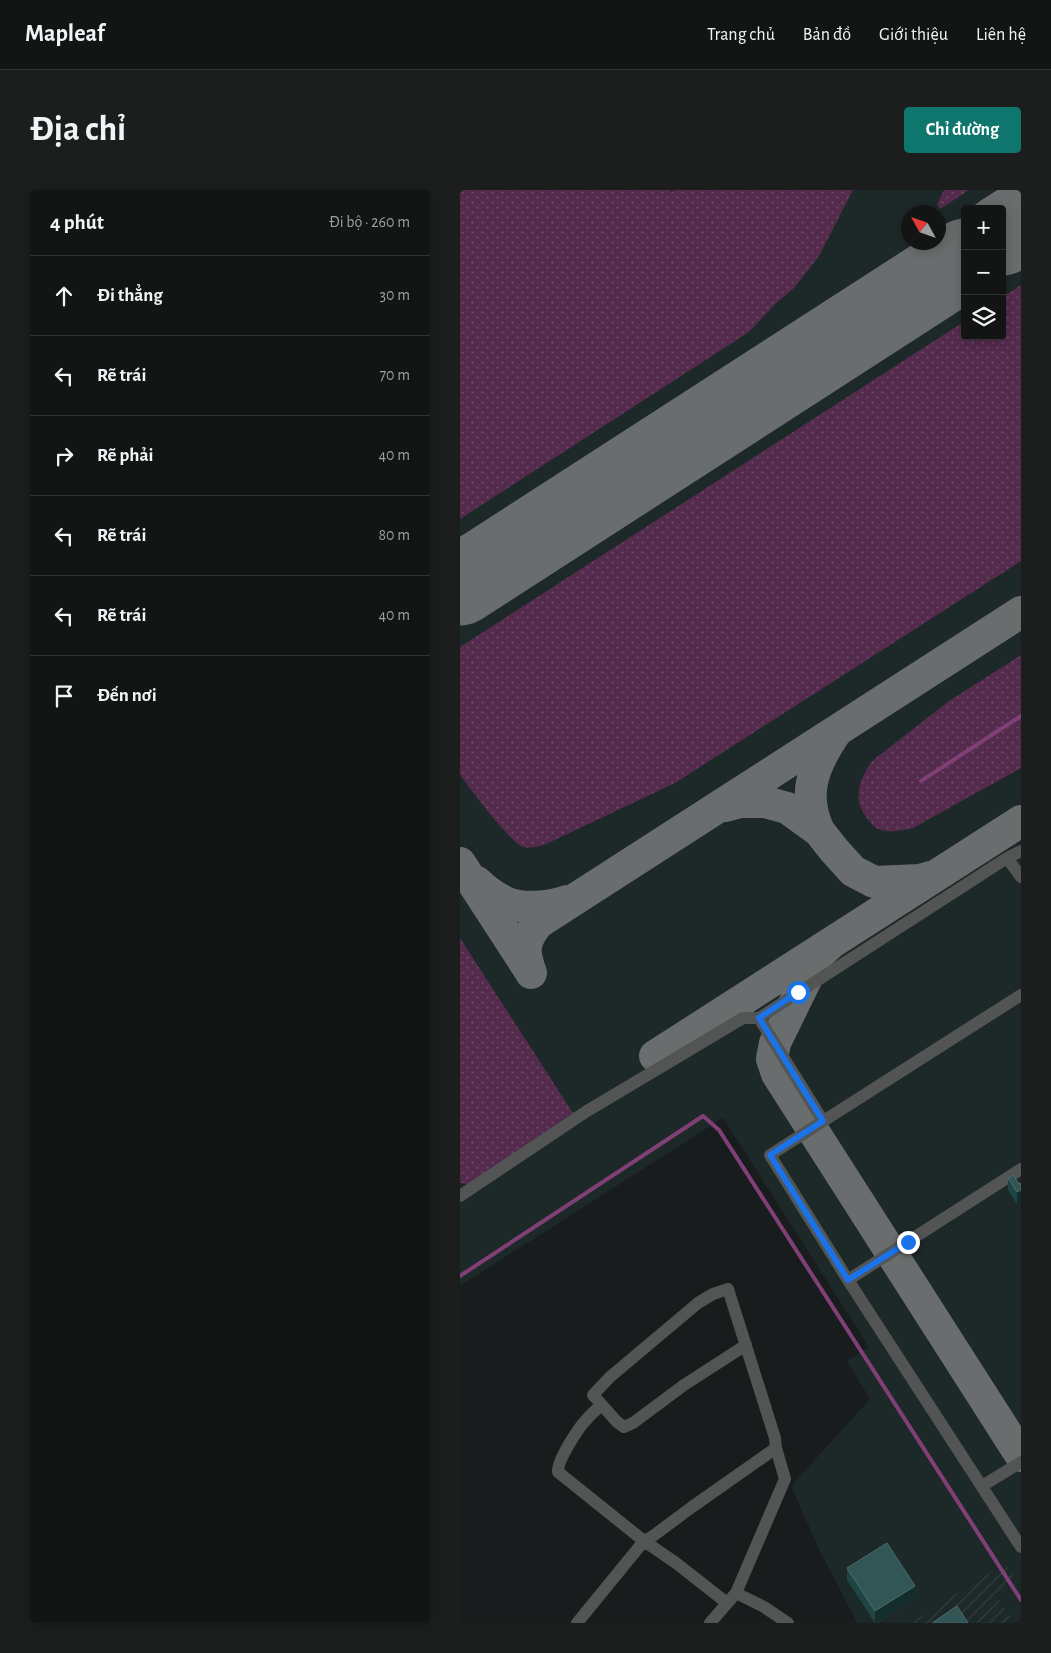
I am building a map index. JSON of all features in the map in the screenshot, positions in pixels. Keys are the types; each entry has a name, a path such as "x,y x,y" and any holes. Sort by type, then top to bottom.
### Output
{"street":[{"path":"460,1196 586,1111 743,1018 759,1018 1007,858 1021,851"},
{"path":"1007,858 1021,877"},
{"path":"1021,995 770,1155 848,1280 1021,1547"},
{"path":"759,1018 823,1121"},
{"path":"848,1280 1021,1169"},
{"path":"710,1623 736,1593 785,1479 776,1448 776,1438 728,1289 713,1294 698,1303 610,1377 593,1395 617,1422 624,1427 633,1423 684,1385 746,1345"},
{"path":"602,1405 586,1419 558,1466 558,1472 644,1541 676,1563 726,1603"},
{"path":"576,1623 644,1541 776,1448"},
{"path":"982,1486 1021,1462"},
{"path":"736,1593 764,1607 788,1623"}],"shaded area":[{"path":"460,190 1021,190 1021,1623 1014,1623 995,1594 1005,1563 910,1623 857,1623 817,1545 791,1486 870,1399 847,1361 869,1347 723,1118 460,1286"},
{"path":"460,190 669,190 671,192 675,190 853,190 819,256 794,288 775,304 749,332 460,519"},
{"path":"944,190 969,190 946,205 937,204"},
{"path":"1021,285 1021,561 675,783 544,845 526,847 515,842 489,813 460,774 460,647 961,324 961,340 1006,340 1006,294"},
{"path":"1021,655 1021,768 913,828 891,831 875,827 862,811 859,796 861,783 872,761 949,701"},
{"path":"460,938 573,1113 468,1184 460,1183"},
{"path":"1005,1563 1016,1581 995,1594 1014,1623 910,1623"}],"building":[{"path":"1013,1175 1019,1184 1021,1183 1021,1190 1017,1192 1008,1178"},
{"path":"887,1543 915,1586 875,1611 847,1568"},
{"path":"957,1606 968,1623 932,1623"}],"waterway":[{"path":"921,781 1021,716"},
{"path":"460,1276 703,1116 719,1130 1021,1600"}],"taxiway":[{"path":"531,973 526,947 529,936 538,923 1021,612"},
{"path":"819,831 812,812 811,788 820,759 836,732"},
{"path":"725,806 740,802 765,802 787,808 819,831 853,871 874,882 920,880 930,877"},
{"path":"655,1056 1021,821"},
{"path":"460,863 530,971"},
{"path":"477,882 494,896 505,902 520,906 536,907 567,901"},
{"path":"829,945 819,954 775,1043 772,1059 777,1074 1021,1456"}],"runway":[{"path":"1006,232 1021,223"},
{"path":"460,585 961,262"}],"route":[{"path":"798,992 759,1018 823,1121 770,1155 848,1280 908,1242"}]}
